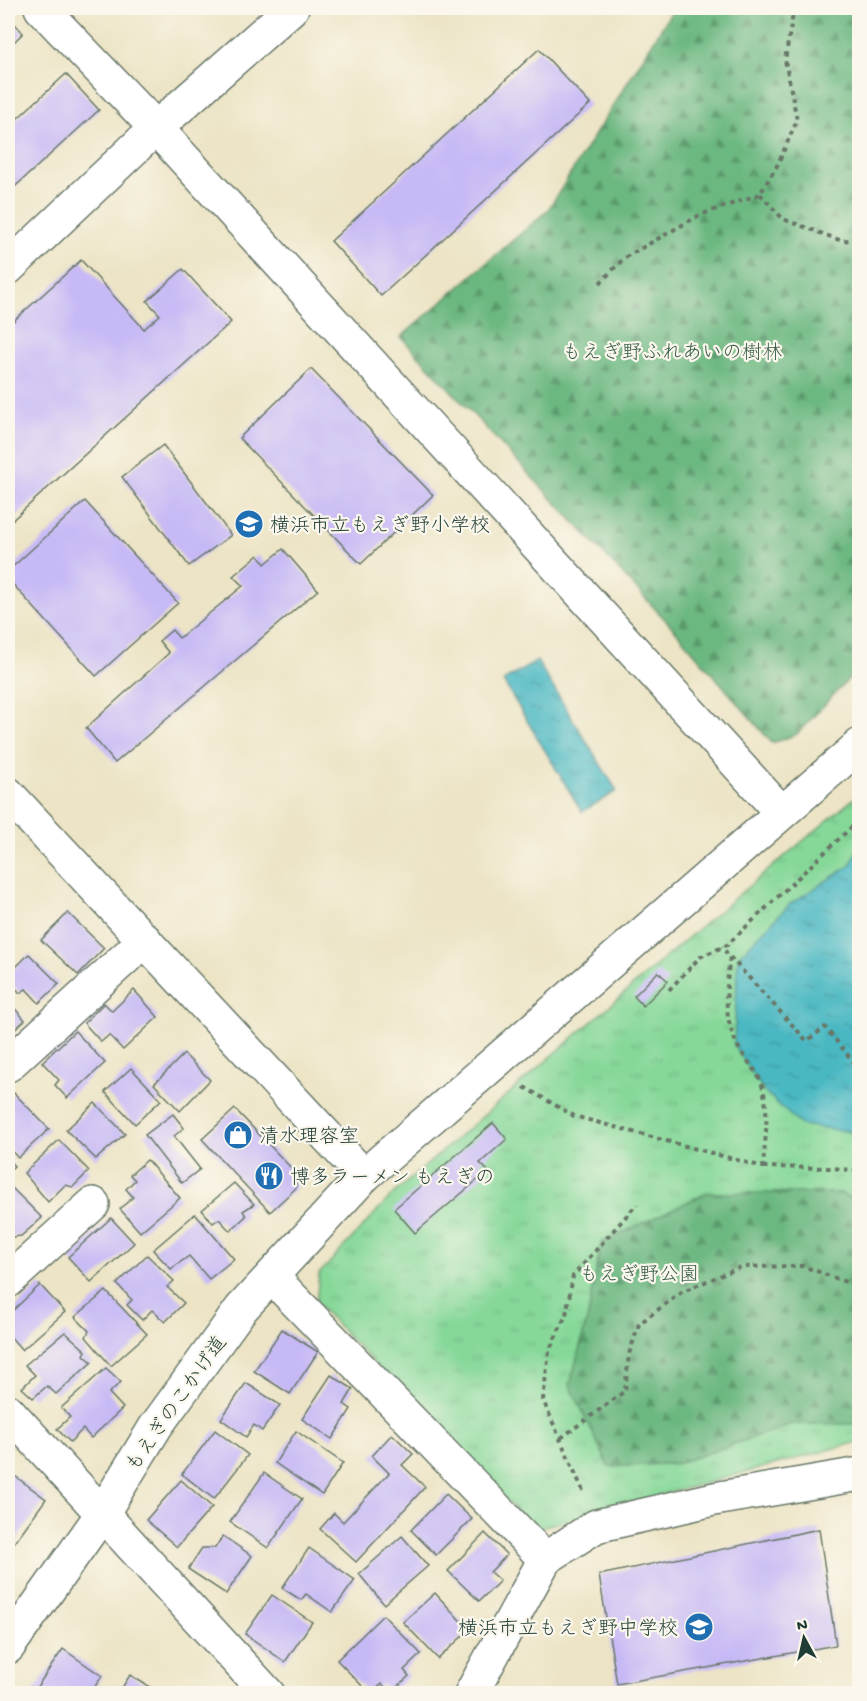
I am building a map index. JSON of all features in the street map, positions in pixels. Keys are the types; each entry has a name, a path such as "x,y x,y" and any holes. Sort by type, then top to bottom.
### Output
{"street":[{"path":"41,8 156,128 781,812"},
{"path":"8,268 156,128 292,8"},
{"name":"もえぎのこかげ道","path":"8,1647 102,1514 156,1425 241,1309 364,1176 860,745"},
{"path":"8,794 364,1176"},
{"path":"8,1065 145,940"},
{"path":"8,1281 93,1204"},
{"path":"272,1277 545,1559"},
{"path":"8,1411 268,1694"},
{"path":"471,1694 545,1559 596,1526 714,1499 860,1474"}],"path":[{"path":"600,283 624,258 700,215 760,194 778,164 797,120 785,60 794,8"},
{"path":"760,194 783,219 842,241 860,238"},
{"path":"669,990 700,957 721,947 860,819"},
{"path":"721,947 807,1041 825,1027 860,1070"},
{"path":"730,956 724,1003 728,1023 740,1049 762,1083 767,1110 763,1167"},
{"path":"522,1085 574,1116 763,1167 832,1168 860,1171"},
{"path":"596,1526 561,1437 543,1400 549,1351 566,1315 573,1276 637,1204"},
{"path":"561,1437 625,1391 629,1354 639,1324 683,1291 741,1267 803,1266 851,1284 860,1291"}],"green space":[{"name":"もえぎ野ふれあいの樹林","path":"674,8 859,8 859,668 797,734 772,743 673,628 401,337 548,210"},
{"name":"もえぎ野公園","path":"859,794 859,1442 534,1529 316,1303 319,1274 392,1195 705,923"},
{"path":"706,1193 840,1193 859,1202 859,1424 792,1424 679,1463 609,1467 570,1385 588,1316 601,1243"}],"water":[{"path":"537,661 617,791 582,812 503,681"},
{"path":"859,845 859,1133 801,1125 764,1091 734,1045 738,957 790,904 851,865"}],"building":[{"path":"8,16 23,33 8,48"},
{"path":"539,49 590,104 381,296 331,241"},
{"path":"66,74 99,110 8,193 8,127"},
{"path":"81,260 144,329 160,315 147,301 183,269 231,322 8,524 8,448 10,446 8,443 8,326"},
{"path":"311,369 433,495 361,564 239,438"},
{"path":"163,445 231,535 189,566 122,477"},
{"path":"85,501 178,603 96,676 8,579 8,571"},
{"path":"283,549 318,590 115,763 86,728 169,653 159,641 172,630 179,638 243,586 233,576 258,555 265,564"},
{"path":"68,913 104,948 78,975 41,940"},
{"path":"29,954 59,984 39,1003 26,989 20,993 8,980 8,975"},
{"path":"658,972 668,981 643,1006 634,996"},
{"path":"134,990 158,1017 123,1050 109,1035 101,1042 84,1023 104,1003 112,1011"},
{"path":"8,1001 25,1020 8,1036"},
{"path":"75,1031 105,1063 67,1098 55,1085 59,1080 42,1062"},
{"path":"184,1054 210,1080 180,1111 154,1084"},
{"path":"131,1068 161,1100 135,1124 105,1092"},
{"path":"14,1093 49,1129 18,1158 8,1147 8,1099"},
{"path":"95,1103 125,1134 96,1159 66,1130"},
{"path":"235,1109 295,1172 296,1188 270,1212 202,1139"},
{"path":"173,1114 184,1128 174,1136 200,1169 182,1183 145,1135"},
{"path":"493,1123 507,1139 480,1163 488,1171 415,1233 394,1209"},
{"path":"59,1140 89,1171 73,1187 65,1185 48,1202 24,1173"},
{"path":"8,1159 14,1166 8,1172"},
{"path":"147,1160 180,1198 140,1232 120,1209 133,1197 126,1189 135,1180 130,1175"},
{"path":"234,1183 254,1204 243,1211 246,1216 230,1231 219,1219 213,1223 202,1210"},
{"path":"10,1186 42,1218 21,1236 12,1237 8,1243 8,1189"},
{"path":"195,1214 234,1259 209,1279 189,1256 171,1269 153,1250"},
{"path":"111,1218 134,1243 91,1282 68,1257"},
{"path":"147,1255 174,1281 167,1287 184,1303 165,1322 152,1310 142,1320 127,1305 132,1300 117,1284"},
{"path":"40,1285 65,1312 22,1350 8,1334 8,1315"},
{"path":"106,1291 147,1334 111,1366 86,1337 89,1331 75,1317"},
{"path":"282,1329 318,1352 290,1394 254,1371"},
{"path":"65,1332 86,1351 84,1355 92,1362 56,1394 47,1386 33,1398 22,1388 35,1375 25,1365"},
{"path":"106,1368 121,1382 109,1393 123,1408 91,1438 83,1429 70,1442 57,1429 70,1417 61,1408"},
{"path":"331,1375 353,1389 344,1404 351,1409 332,1439 302,1419"},
{"path":"246,1383 280,1405 262,1431 254,1425 246,1437 221,1419"},
{"path":"215,1430 248,1455 214,1499 182,1474"},
{"path":"296,1431 343,1463 322,1495 275,1463"},
{"path":"392,1434 413,1454 402,1465 425,1487 356,1562 320,1529 334,1513 343,1522 389,1473 372,1456"},
{"path":"8,1471 46,1499 11,1547 8,1544"},
{"path":"264,1473 302,1499 268,1548 230,1522"},
{"path":"181,1480 212,1507 177,1547 146,1520"},
{"path":"446,1494 472,1519 436,1555 411,1530"},
{"path":"819,1529 836,1645 617,1684 599,1575"},
{"path":"485,1533 507,1555 490,1572 500,1581 479,1601 448,1571"},
{"path":"223,1536 252,1556 226,1594 188,1569 202,1548 215,1548"},
{"path":"402,1536 428,1566 384,1604 359,1574"},
{"path":"309,1548 355,1580 332,1612 306,1594 301,1600 282,1588"},
{"path":"435,1593 469,1630 438,1659 403,1622"},
{"path":"272,1595 312,1622 285,1662 245,1634"},
{"path":"383,1615 421,1654 404,1670 409,1676 391,1693 382,1684 370,1694 337,1660"},
{"path":"63,1649 102,1676 90,1694 32,1694"},
{"path":"130,1675 161,1694 118,1694"}],"place":[{"name":"横浜市立もえぎ野小学校","path":"249,524"},
{"name":"清水理容室","path":"238,1135"},
{"name":"博多ラーメン もえぎの","path":"269,1176"},
{"name":"横浜市立もえぎ野中学校","path":"699,1627"}]}
